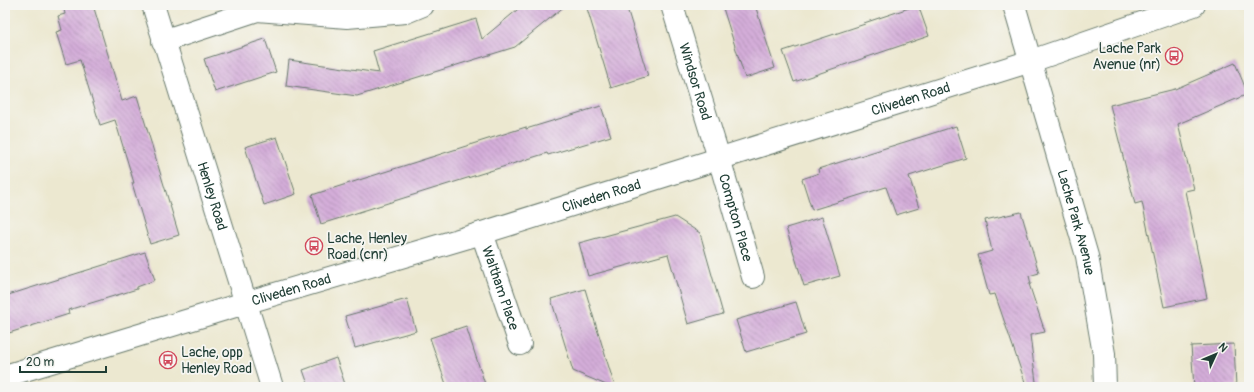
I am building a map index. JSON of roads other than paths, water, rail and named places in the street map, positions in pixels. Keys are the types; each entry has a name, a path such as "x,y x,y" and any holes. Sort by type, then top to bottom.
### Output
{"street":[{"name":"Henley Road","path":"152,5 272,387"},
{"path":"163,41 257,10 347,17 406,12 423,5"},
{"name":"Windsor Road","path":"672,5 719,158"},
{"name":"Lache Park Avenue","path":"1014,5 1087,256 1104,354 1105,387"},
{"name":"Cliveden Road","path":"5,376 482,233 1031,61 1194,5"},
{"name":"Compton Place","path":"719,158 753,277"},
{"name":"Waltham Place","path":"482,233 520,344"}],"place":[{"name":"Lache Park Avenue (nr)","path":"1174,56"},
{"name":"Lache, Henley Road (cnr)","path":"314,246"},
{"name":"Lache, opp Henley Road","path":"168,360"}]}
